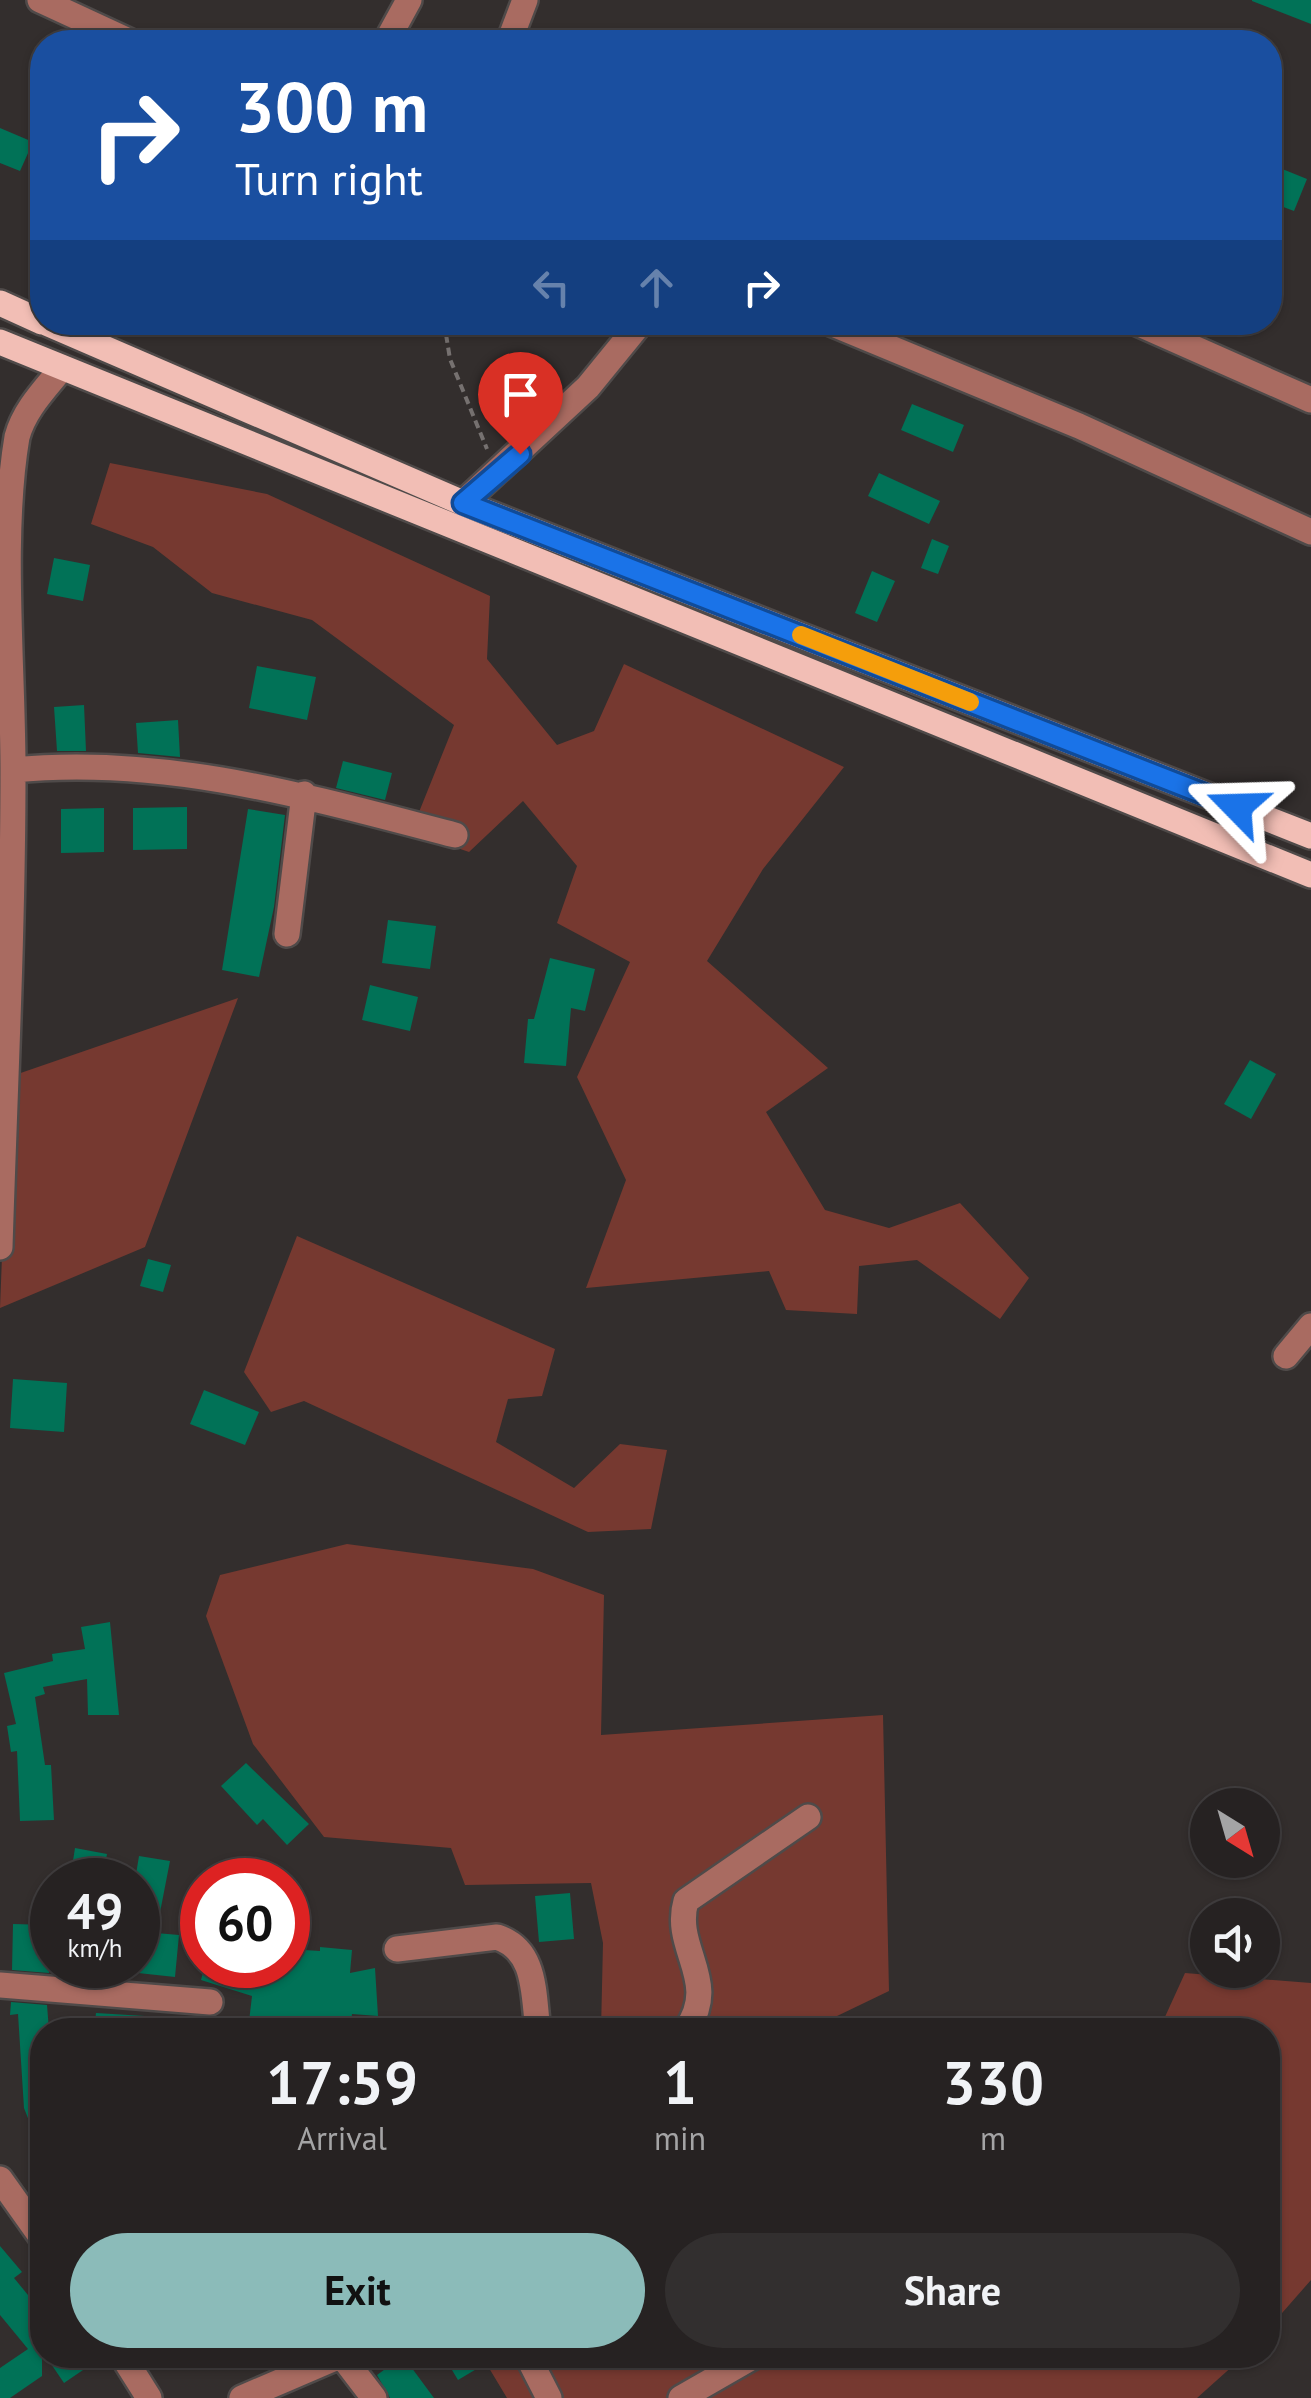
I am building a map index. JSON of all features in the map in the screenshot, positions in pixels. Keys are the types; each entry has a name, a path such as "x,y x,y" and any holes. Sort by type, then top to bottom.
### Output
{"main road":[{"path":"0,304 30,317"},
{"path":"73,335 463,503 1311,836"},
{"path":"0,342 1311,875"}],"street":[{"path":"40,0 104,30"},
{"path":"393,30 409,0"},
{"path":"514,30 525,0"},
{"path":"463,503 588,387 630,335"},
{"path":"859,335 1079,426 1311,532"},
{"path":"1164,335 1311,400"},
{"path":"0,1247 9,1077 13,770 4,512 19,431 29,409 62,368"},
{"path":"13,770 66,764 136,768 304,794 455,835"},
{"path":"287,934 304,794"},
{"path":"1286,1356 1311,1326"},
{"path":"691,2018 702,1991 685,1932 686,1901 808,1817"},
{"path":"397,1949 497,1937 509,1941 527,1958 536,2018"},
{"path":"0,1985 210,2002"},
{"path":"0,2179 30,2221"},
{"path":"130,2368 149,2398"},
{"path":"242,2398 312,2368"},
{"path":"352,2368 374,2398"},
{"path":"534,2368 549,2398"},
{"path":"681,2398 733,2368"}],"path":[{"path":"446,335 450,359 488,450"}],"shaded area":[{"path":"110,463 267,494 490,596 487,659 557,745 594,731 624,664 844,767 763,869 707,961 828,1068 766,1112 825,1210 889,1228 960,1203 1029,1278 1000,1319 917,1260 859,1266 857,1314 786,1310 769,1271 586,1288 626,1180 577,1077 630,962 557,923 577,866 523,801 469,852 411,832 454,725 312,620 212,593 153,547 91,524"},
{"path":"238,998 145,1247 0,1308 9,1077"},
{"path":"297,1236 555,1349 542,1396 508,1399 496,1442 574,1488 620,1444 667,1450 651,1529 588,1532 304,1401 271,1412 244,1372"},
{"path":"347,1544 533,1569 604,1595 601,1735 883,1715 889,1991 833,2018 601,2018 603,1943 591,1883 465,1885 451,1848 324,1837 253,1744 206,1616 220,1575"},
{"path":"1185,1973 1190,1973 1190,1988 1280,1988 1280,1981 1311,1983 1311,2280 1280,2315 1280,2018 1164,2018"},
{"path":"489,2368 1230,2368 1197,2398 507,2398"}],"building":[{"path":"1311,0 1311,24 1252,1"},
{"path":"0,128 30,141 20,171 0,163"},
{"path":"1282,169 1307,179 1294,211 1282,206"},
{"path":"912,404 964,425 953,452 901,430"},
{"path":"879,473 940,501 929,524 868,496"},
{"path":"932,539 949,546 938,574 921,568"},
{"path":"54,558 90,565 83,601 47,594"},
{"path":"872,571 895,581 877,622 855,613"},
{"path":"257,666 316,677 307,720 249,708"},
{"path":"84,705 86,751 57,751 54,707"},
{"path":"178,720 180,757 138,753 136,723"},
{"path":"343,761 392,773 385,800 336,788"},
{"path":"187,807 187,849 133,850 133,808"},
{"path":"104,808 104,852 61,853 61,809"},
{"path":"248,809 285,815 274,907 259,977 222,970"},
{"path":"388,920 436,926 430,969 382,963"},
{"path":"550,958 595,969 585,1011 571,1008 566,1066 524,1063 528,1019 534,1019"},
{"path":"370,985 418,997 410,1031 362,1020"},
{"path":"1250,1060 1276,1074 1251,1119 1224,1104"},
{"path":"148,1259 171,1265 163,1292 140,1286"},
{"path":"13,1379 67,1383 64,1432 10,1428"},
{"path":"204,1390 259,1412 245,1445 190,1424"},
{"path":"110,1622 119,1715 88,1715 87,1679 43,1687 45,1694 35,1697 45,1765 51,1765 54,1820 20,1821 17,1751 11,1752 7,1726 16,1724 4,1673 53,1661 52,1654 85,1649 81,1627"},
{"path":"246,1763 309,1824 287,1845 263,1819 257,1825 221,1786"},
{"path":"75,1848 107,1854 106,1858 73,1858"},
{"path":"160,1859 170,1861 160,1912"},
{"path":"570,1893 574,1939 539,1942 535,1896"},
{"path":"13,1924 30,1924 30,1971 12,1970"},
{"path":"160,1933 179,1935 175,1977 160,1975"},
{"path":"320,1947 352,1950 350,1973 375,1968 378,2016 249,2018 252,1996 226,1988 310,1988 310,1950 320,1951"},
{"path":"11,2002 47,2005 48,2018 30,2018 30,2123 24,2108 18,2014 10,2015"},
{"path":"96,2013 145,2016 145,2018 95,2018"},
{"path":"0,2246 22,2272 14,2278 30,2297 30,2368 42,2368 42,2376 10,2398 0,2398 0,2368 28,2349 0,2315"},
{"path":"54,2368 86,2368 64,2383"},
{"path":"387,2368 412,2368 434,2398 390,2398 377,2375"},
{"path":"451,2368 478,2368 458,2380"}],"slow traffic":[{"path":"801,635 970,702"}],"route":[{"path":"520,454 463,503 1237,807"}]}
